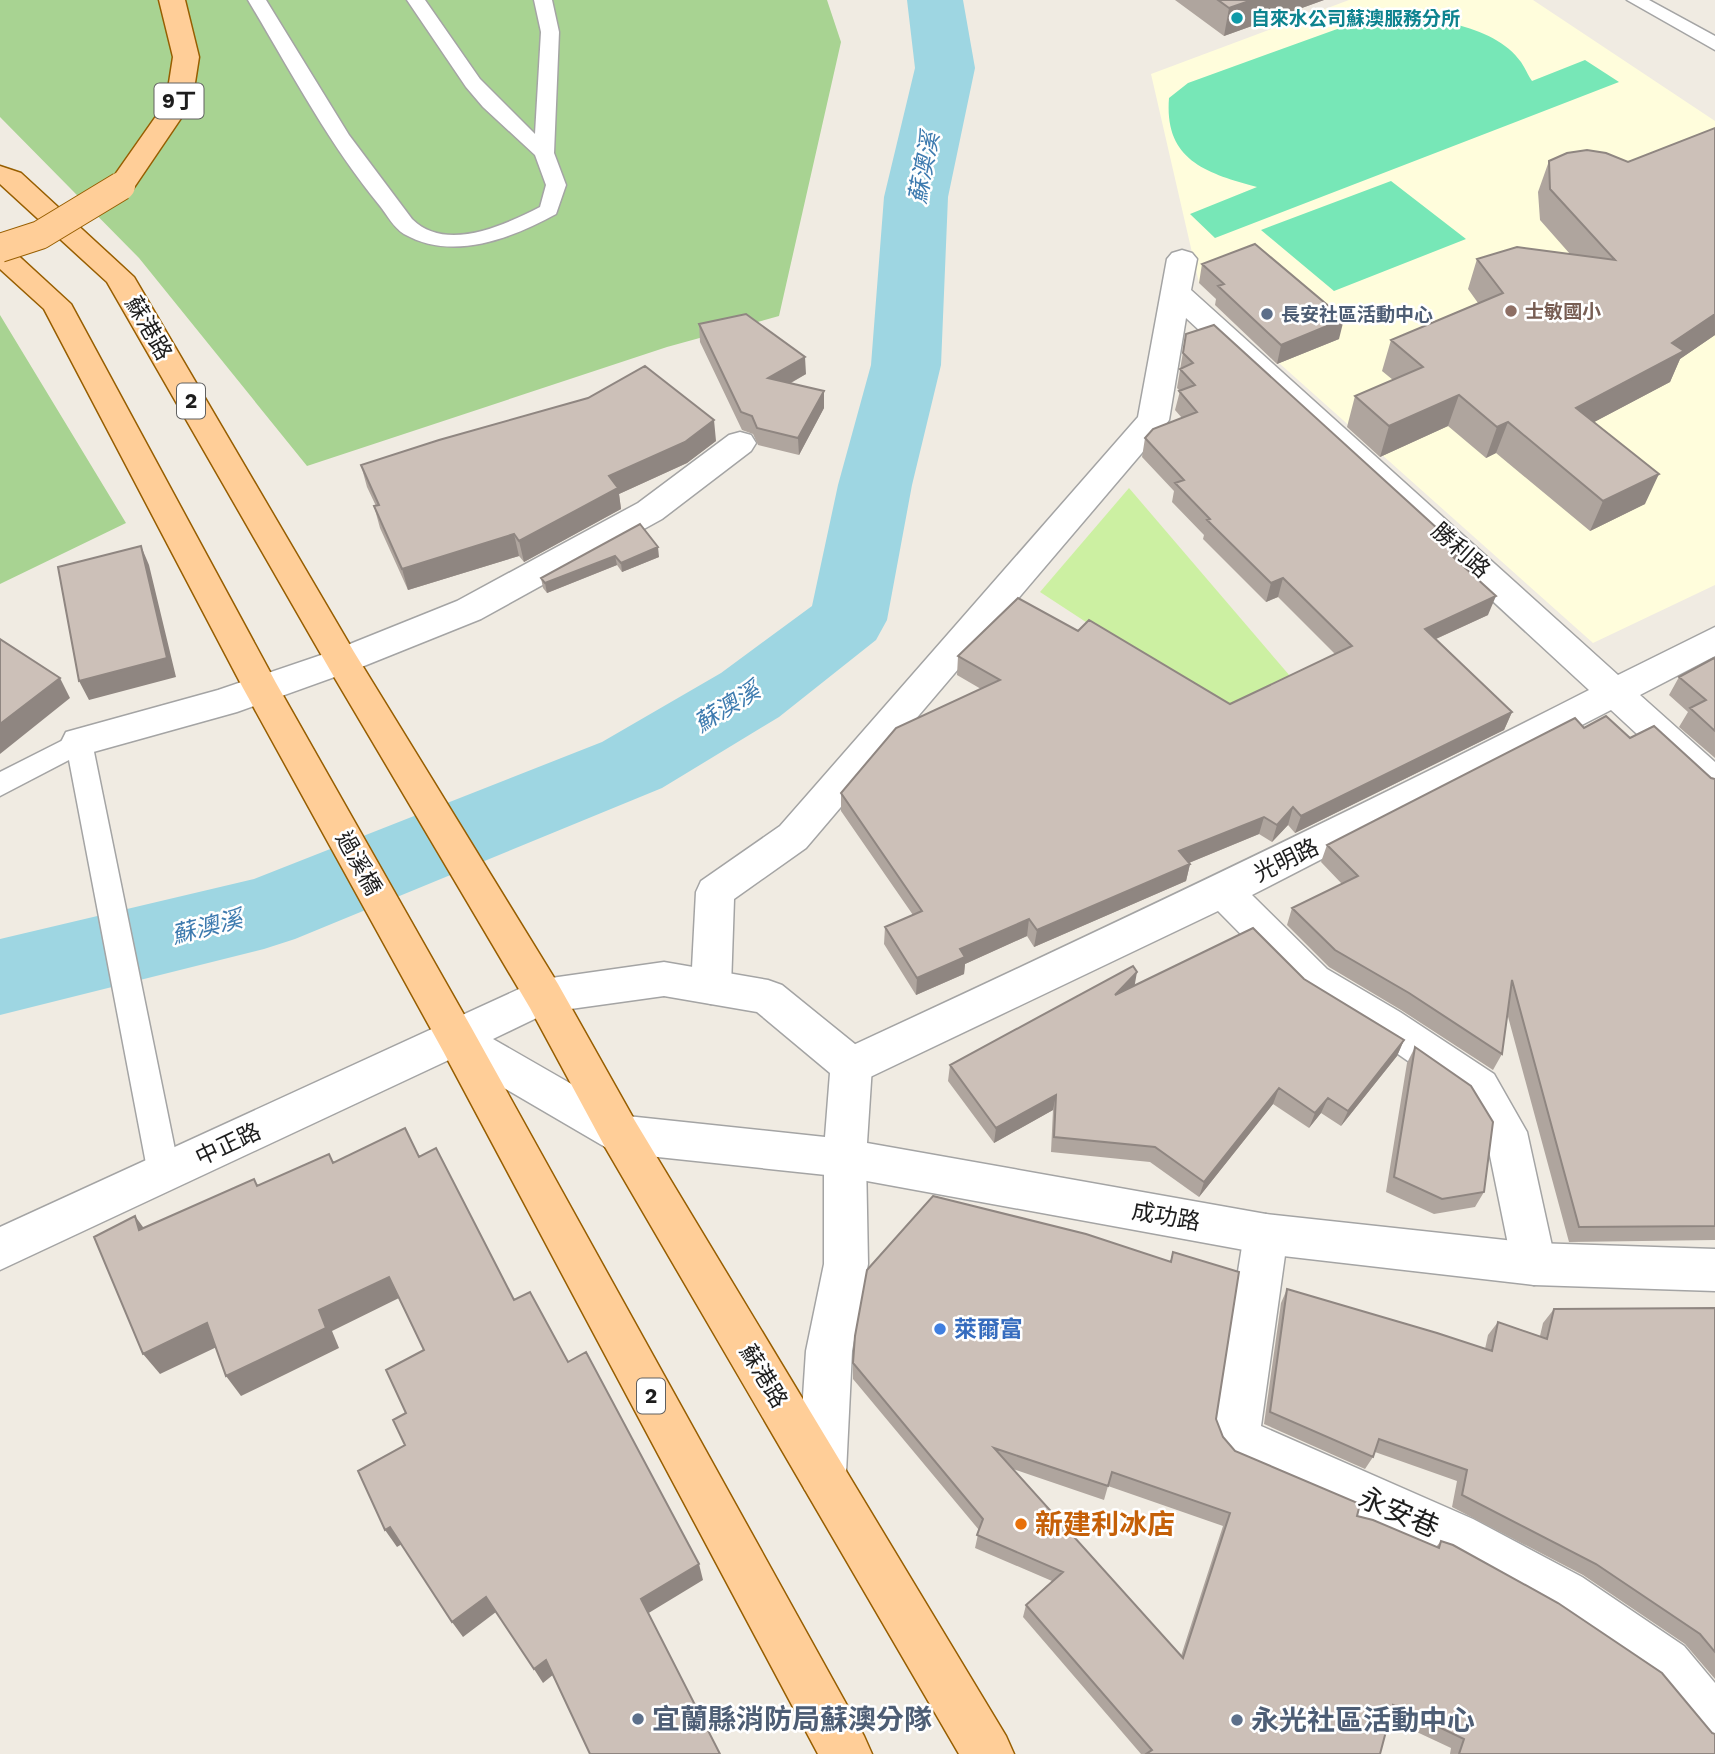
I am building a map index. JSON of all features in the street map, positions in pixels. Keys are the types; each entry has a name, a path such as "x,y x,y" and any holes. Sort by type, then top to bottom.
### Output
{"main road":[{"name":"9丁","path":"0,248 40,235 121,186 179,102 186,57 172,0"},
{"name":"蘇港路","path":"0,174 11,179 119,277 342,661"},
{"name":"2","path":"0,254 57,304 261,688"},
{"name":"2","path":"342,661 544,996"},
{"name":"過溪橋","path":"261,688 457,1039"},
{"name":"蘇港路","path":"544,996 620,1134 988,1754"},
{"name":"2","path":"457,1039 846,1754"}],"street":[{"name":"勝利路","path":"711,987 715,892 793,837 1153,420 1179,275 1206,317 1715,784"},
{"path":"79,741 224,702 342,661 481,604 650,511 740,443"},
{"name":"光明路","path":"851,1066 1223,891 1715,640"},
{"path":"1223,891 1313,981 1385,1024 1479,1087 1506,1132 1535,1264"},
{"name":"中正路","path":"0,1250 457,1039 544,996 664,979 768,998 851,1066"},
{"path":"457,1039 620,1134"},
{"path":"822,1473 829,1351 846,1264 845,1158 851,1066"},
{"name":"成功路","path":"620,1134 845,1158 1266,1234 1535,1264 1715,1270"},
{"name":"永安巷","path":"1266,1234 1236,1434 1247,1446 1457,1536 1564,1595 1666,1664 1715,1723"}],"lane":[{"path":"257,0 370,183 411,229 442,238 477,240 515,229 549,210 556,185 544,153 550,32 544,0"},
{"path":"416,0 473,83 490,103 544,153"},
{"path":"1636,0 1715,44"},
{"path":"0,785 79,741 164,1174"}],"shaded area":[{"name":"士敏國小","path":"1349,0 1533,0 1715,121 1715,585 1593,643 1279,363 1339,338 1199,283 1151,74"}],"green space":[{"path":"0,0 827,0 841,42 779,316 667,347 307,466 139,258 0,117"},
{"path":"1376,15 1434,20 1475,30 1509,49 1521,62 1532,81 1585,60 1619,82 1215,238 1190,214 1257,187 1205,169 1181,150 1173,136 1169,119 1169,98 1188,83"},
{"path":"1391,181 1466,239 1334,291 1261,230"},
{"path":"0,315 126,523 0,584"},
{"path":"1129,488 1290,676 1222,711 1040,592"}],"building":[{"path":"1218,0 1252,0 1229,8"},
{"path":"1715,128 1715,314 1672,343 1684,351 1576,408 1659,474 1603,501 1508,422 1497,427 1459,395 1389,426 1355,396 1423,367 1391,340 1503,293 1477,259 1517,247 1615,260 1550,189 1549,161 1567,153 1587,150 1606,153 1628,162"},
{"path":"1255,244 1344,319 1281,345 1218,286 1224,284 1202,264"},
{"path":"746,314 805,357 768,378 824,391 798,438 757,428 752,416 741,412 699,324"},
{"path":"1214,325 1461,550 1451,555 1496,596 1425,629 1512,712 1301,816 1293,807 1277,825 1264,817 1179,851 1190,864 1037,930 1029,919 960,949 965,957 917,978 885,927 922,911 841,793 896,728 1000,680 958,656 1018,598 1078,631 1089,620 1230,704 1352,646 1283,578 1271,583 1207,520 1210,519 1175,483 1184,480 1145,438 1153,429 1197,412 1179,391 1195,385 1180,369 1193,363 1183,353 1186,334"},
{"path":"645,366 714,420 685,442 609,476 618,488 519,541 514,534 402,569 374,506 379,505 361,465 588,398"},
{"path":"640,524 658,547 621,563 615,556 545,583 541,578"},
{"path":"141,546 167,658 79,681 58,567"},
{"path":"0,639 60,678 0,724"},
{"path":"1714,658 1715,731 1690,708 1706,700 1679,677"},
{"path":"1606,716 1630,738 1654,726 1715,779 1715,1226 1579,1227 1512,980 1502,1054 1409,993 1335,950 1292,908 1358,876 1327,845 1575,718 1584,728"},
{"path":"1253,928 1304,979 1404,1040 1348,1111 1328,1098 1315,1113 1279,1088 1204,1182 1155,1147 1054,1137 1056,1095 996,1128 950,1065 1133,966 1137,972 1115,995"},
{"path":"1415,1047 1471,1086 1493,1122 1484,1192 1442,1199 1394,1177"},
{"path":"405,1128 419,1157 436,1148 514,1300 530,1292 568,1362 586,1352 699,1564 641,1599 720,1754 590,1754 546,1660 534,1669 486,1597 452,1622 390,1527 385,1530 358,1471 405,1445 393,1420 406,1413 386,1370 424,1350 389,1277 319,1310 326,1328 226,1376 207,1323 143,1354 94,1237 135,1216 139,1230 254,1179 257,1186 329,1154 333,1163"},
{"path":"933,1196 1086,1234 1171,1262 1173,1252 1239,1272 1216,1419 1223,1437 1235,1451 1360,1504 1357,1516 1439,1548 1441,1541 1453,1545 1558,1603 1662,1673 1715,1734 1715,1754 1459,1754 1464,1739 1393,1705 1380,1754 1146,1754 1152,1750 1026,1605 1063,1572 977,1535 983,1519 853,1363 867,1270","holes":["994,1448 1108,1486 1112,1472 1230,1513 1183,1658"]},
{"path":"1287,1289 1492,1351 1498,1322 1547,1339 1554,1309 1715,1308 1715,1652 1700,1634 1596,1564 1462,1495 1467,1470 1379,1439 1373,1457 1270,1412"}],"waterway":[{"name":"蘇澳溪","path":"0,977 264,913 632,765 750,695 848,620 875,485 906,365 916,197 945,68 935,0"}],"place":[{"name":"自來水公司蘇澳服務分所","path":"1237,18"},
{"name":"士敏國小","path":"1511,311"},
{"name":"長安社區活動中心","path":"1267,314"},
{"name":"萊爾富","path":"940,1329"},
{"name":"新建利冰店","path":"1021,1524"},
{"name":"宜蘭縣消防局蘇澳分隊","path":"638,1719"},
{"name":"永光社區活動中心","path":"1237,1720"}]}
